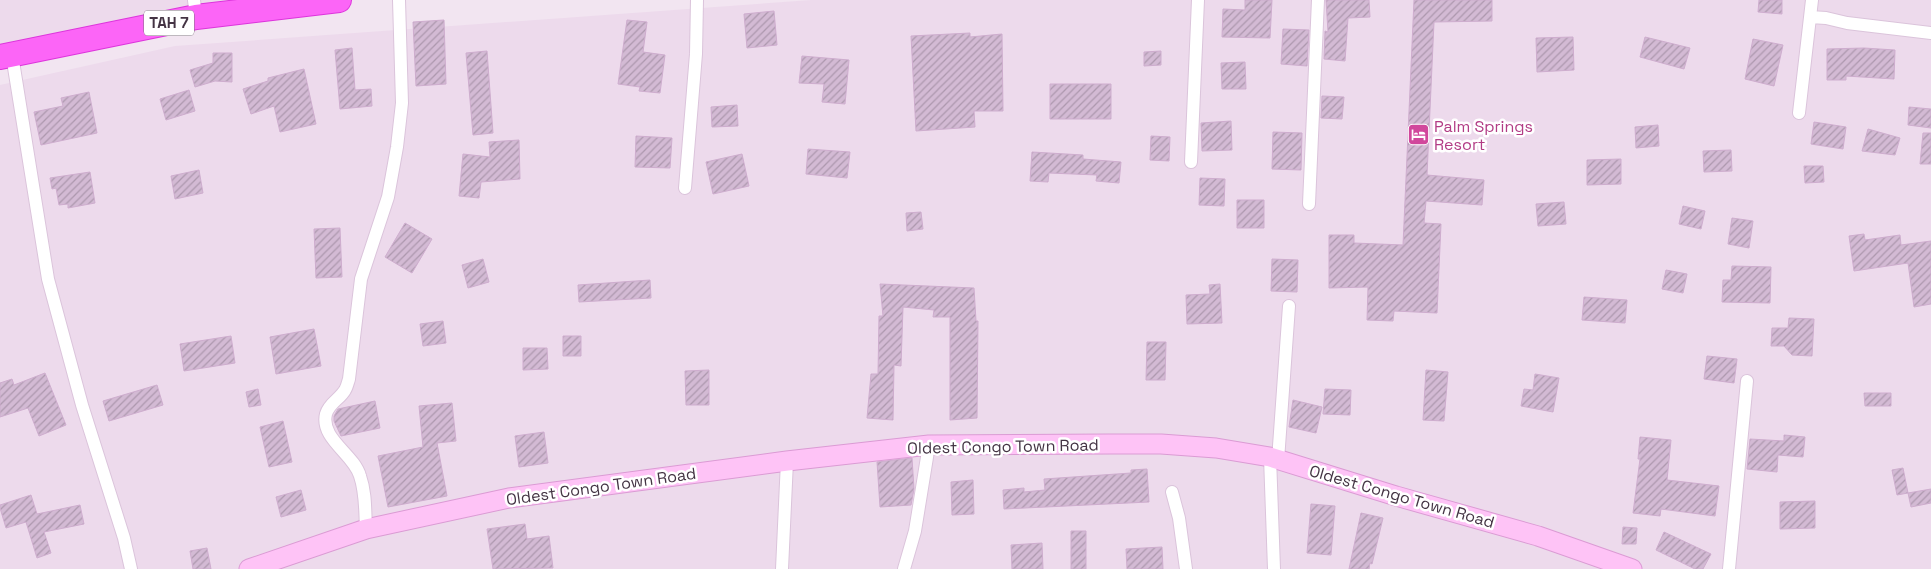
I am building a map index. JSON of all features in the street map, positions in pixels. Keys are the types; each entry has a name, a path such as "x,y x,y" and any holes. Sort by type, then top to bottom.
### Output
{"highway":[{"name":"TAH 7","path":"6,56 195,8 339,0"}],"street":[{"path":"366,529 365,495 360,474 352,460 331,436 326,423 326,414 331,404 345,390 349,379 361,278 388,197 397,147 402,103 399,0"},
{"path":"685,188 696,54 697,0"},
{"path":"1191,162 1198,0"},
{"path":"1309,204 1318,0"},
{"path":"1799,113 1812,0"},
{"path":"1810,17 1931,33"},
{"path":"6,56 48,279 82,405 124,538 131,569"},
{"path":"1274,569 1274,459 1289,306"},
{"path":"1729,569 1747,381"},
{"name":"Oldest Congo Town Road","path":"249,569 366,529 509,498 787,462 929,446 1161,444 1216,448 1274,459 1538,536 1632,569"},
{"path":"904,569 915,531 929,446"},
{"path":"782,569 787,462"},
{"path":"1172,492 1179,518 1186,569"}],"shaded area":[{"path":"0,0 268,0 0,50"},
{"path":"811,0 1931,0 1931,569 0,569 0,85 175,46"}],"building":[{"path":"1245,0 1272,0 1270,38 1222,37 1223,9 1245,10"},
{"path":"1326,0 1369,0 1370,17 1348,18 1345,61 1324,59 1325,31 1328,32"},
{"name":"Palm Springs Resort","path":"1414,0 1492,0 1492,21 1434,22 1427,175 1484,180 1482,205 1426,201 1424,223 1441,224 1437,313 1394,311 1393,321 1367,320 1368,287 1329,288 1329,235 1354,235 1354,243 1403,245"},
{"path":"1759,0 1782,0 1782,14 1758,12"},
{"path":"774,11 777,45 747,48 744,14"},
{"path":"444,20 446,84 416,86 413,22"},
{"path":"627,20 647,22 643,52 665,55 660,93 639,91 640,87 618,84"},
{"path":"1283,29 1309,30 1307,66 1281,64"},
{"path":"970,33 970,37 1002,34 1003,111 974,111 975,127 916,131 911,36"},
{"path":"1573,37 1574,70 1537,72 1536,38"},
{"path":"1645,37 1690,48 1684,69 1640,57"},
{"path":"1753,39 1783,45 1774,86 1745,79"},
{"path":"352,48 355,90 371,89 372,106 340,109 335,50"},
{"path":"1864,48 1895,50 1894,79 1846,76 1846,80 1827,80 1827,49"},
{"path":"487,51 493,133 473,135 466,53"},
{"path":"1161,51 1161,65 1144,66 1144,52"},
{"path":"213,53 232,53 232,82 215,81 195,87 190,70 213,63"},
{"path":"802,56 849,60 845,104 822,102 824,84 799,83"},
{"path":"1245,62 1246,89 1222,89 1221,63"},
{"path":"304,69 316,124 280,132 274,106 251,114 243,89 268,81 268,78"},
{"path":"1050,84 1111,84 1111,119 1050,119"},
{"path":"189,90 195,111 166,120 160,99"},
{"path":"89,92 97,133 41,145 34,112 63,106 61,98"},
{"path":"1322,96 1344,97 1342,119 1321,118"},
{"path":"737,105 738,126 712,127 711,107"},
{"path":"1909,107 1931,109 1931,128 1908,125"},
{"path":"1231,121 1232,150 1202,151 1201,123"},
{"path":"1814,122 1846,127 1843,149 1811,144"},
{"path":"1658,125 1659,146 1636,148 1635,127"},
{"path":"1868,129 1900,138 1895,155 1862,151"},
{"path":"1273,132 1302,133 1301,170 1272,169"},
{"path":"1923,133 1931,133 1931,164 1920,164"},
{"path":"636,136 672,138 670,168 635,167"},
{"path":"1151,136 1170,137 1169,161 1150,160"},
{"path":"519,140 520,179 481,182 479,198 459,196 463,154 490,157 489,142"},
{"path":"808,149 850,152 847,178 806,174"},
{"path":"1731,150 1732,171 1704,172 1703,151"},
{"path":"1032,152 1083,155 1083,159 1121,162 1119,183 1096,181 1097,175 1049,173 1048,182 1030,181"},
{"path":"742,154 749,186 713,194 706,162"},
{"path":"1621,159 1621,184 1587,185 1587,160"},
{"path":"1804,166 1823,166 1824,182 1805,183"},
{"path":"199,170 203,193 175,199 171,176"},
{"path":"90,172 95,203 68,208 68,204 59,205 56,188 52,189 50,178"},
{"path":"1200,178 1225,179 1224,206 1199,205"},
{"path":"1237,200 1264,200 1264,228 1237,228"},
{"path":"1564,202 1566,224 1538,226 1536,204"},
{"path":"1683,206 1705,211 1701,229 1679,224"},
{"path":"921,212 923,229 907,231 906,213"},
{"path":"1732,218 1753,221 1749,248 1728,244"},
{"path":"405,223 432,239 412,273 385,257"},
{"path":"340,228 342,277 316,278 314,229"},
{"path":"1864,234 1865,240 1900,235 1901,245 1931,241 1931,304 1914,307 1908,263 1854,271 1849,236"},
{"path":"483,259 489,282 468,288 462,265"},
{"path":"1272,259 1298,260 1297,292 1271,291"},
{"path":"1732,266 1771,267 1770,303 1722,302 1723,280 1731,280"},
{"path":"1666,270 1687,274 1683,293 1662,289"},
{"path":"650,280 651,298 579,302 578,285"},
{"path":"880,284 974,288 976,321 978,321 977,418 950,420 950,317 933,317 934,310 903,307 901,366 894,365 893,420 867,418 871,374 878,374 879,316 883,316"},
{"path":"1220,284 1222,323 1187,324 1186,295 1210,294 1209,285"},
{"path":"1584,297 1627,300 1625,323 1582,320"},
{"path":"1789,318 1814,319 1812,356 1792,355 1784,346 1771,346 1772,328 1788,328"},
{"path":"443,321 446,343 423,346 420,324"},
{"path":"314,329 321,366 276,374 270,337"},
{"path":"231,336 235,363 184,371 180,344"},
{"path":"563,336 581,336 581,356 563,356"},
{"path":"1147,342 1166,342 1165,380 1146,380"},
{"path":"523,348 547,348 548,369 523,370"},
{"path":"1707,356 1737,359 1734,383 1704,379"},
{"path":"709,370 709,405 686,405 685,371"},
{"path":"1426,370 1448,372 1444,421 1423,420"},
{"path":"45,373 66,425 39,436 28,408 0,417 0,383 12,379 14,385"},
{"path":"1535,374 1559,378 1553,412 1521,406 1524,389 1533,390"},
{"path":"157,385 163,405 109,421 103,401"},
{"path":"258,389 261,405 249,407 246,392"},
{"path":"1325,389 1351,390 1350,415 1323,414"},
{"path":"1864,393 1891,393 1891,406 1865,406"},
{"path":"1293,400 1322,407 1316,433 1289,427"},
{"path":"375,401 380,428 341,436 334,421 334,416 338,409"},
{"path":"452,403 456,441 437,443 447,496 388,507 378,456 423,447 419,406"},
{"path":"283,421 292,462 269,467 260,427"},
{"path":"544,432 548,463 519,467 515,436"},
{"path":"1784,435 1805,437 1803,457 1778,455 1777,472 1747,469 1750,439 1784,441"},
{"path":"1640,437 1671,440 1667,480 1719,486 1715,516 1661,509 1660,516 1633,513 1640,459 1638,459"},
{"path":"912,458 914,489 911,505 880,507 877,462"},
{"path":"1903,468 1908,493 1897,495 1892,470"},
{"path":"1147,469 1149,502 1004,509 1003,490 1024,488 1024,492 1045,490 1044,479 1131,473 1131,470"},
{"path":"973,480 974,514 952,515 951,482"},
{"path":"1931,489 1931,503 1911,507 1908,493"},
{"path":"301,490 306,510 281,517 276,497"},
{"path":"31,495 37,514 80,505 84,524 44,532 51,553 37,558 26,522 6,528 0,508 0,505"},
{"path":"1815,501 1815,528 1780,529 1780,502"},
{"path":"1311,504 1335,506 1331,555 1307,553"},
{"path":"1361,513 1383,518 1372,564 1370,563 1369,569 1349,569"},
{"path":"525,524 527,539 549,536 553,568 493,569 487,529"},
{"path":"1623,527 1637,528 1636,544 1622,544"},
{"path":"1071,531 1086,531 1086,569 1071,569"},
{"path":"1664,532 1711,554 1703,569 1695,569 1656,550"},
{"path":"1042,543 1043,569 1012,569 1011,545"},
{"path":"1162,547 1163,569 1127,569 1126,549"},
{"path":"207,548 211,569 193,569 190,551"}],"place":[{"name":"Palm Springs Resort","path":"1418,135"}]}
